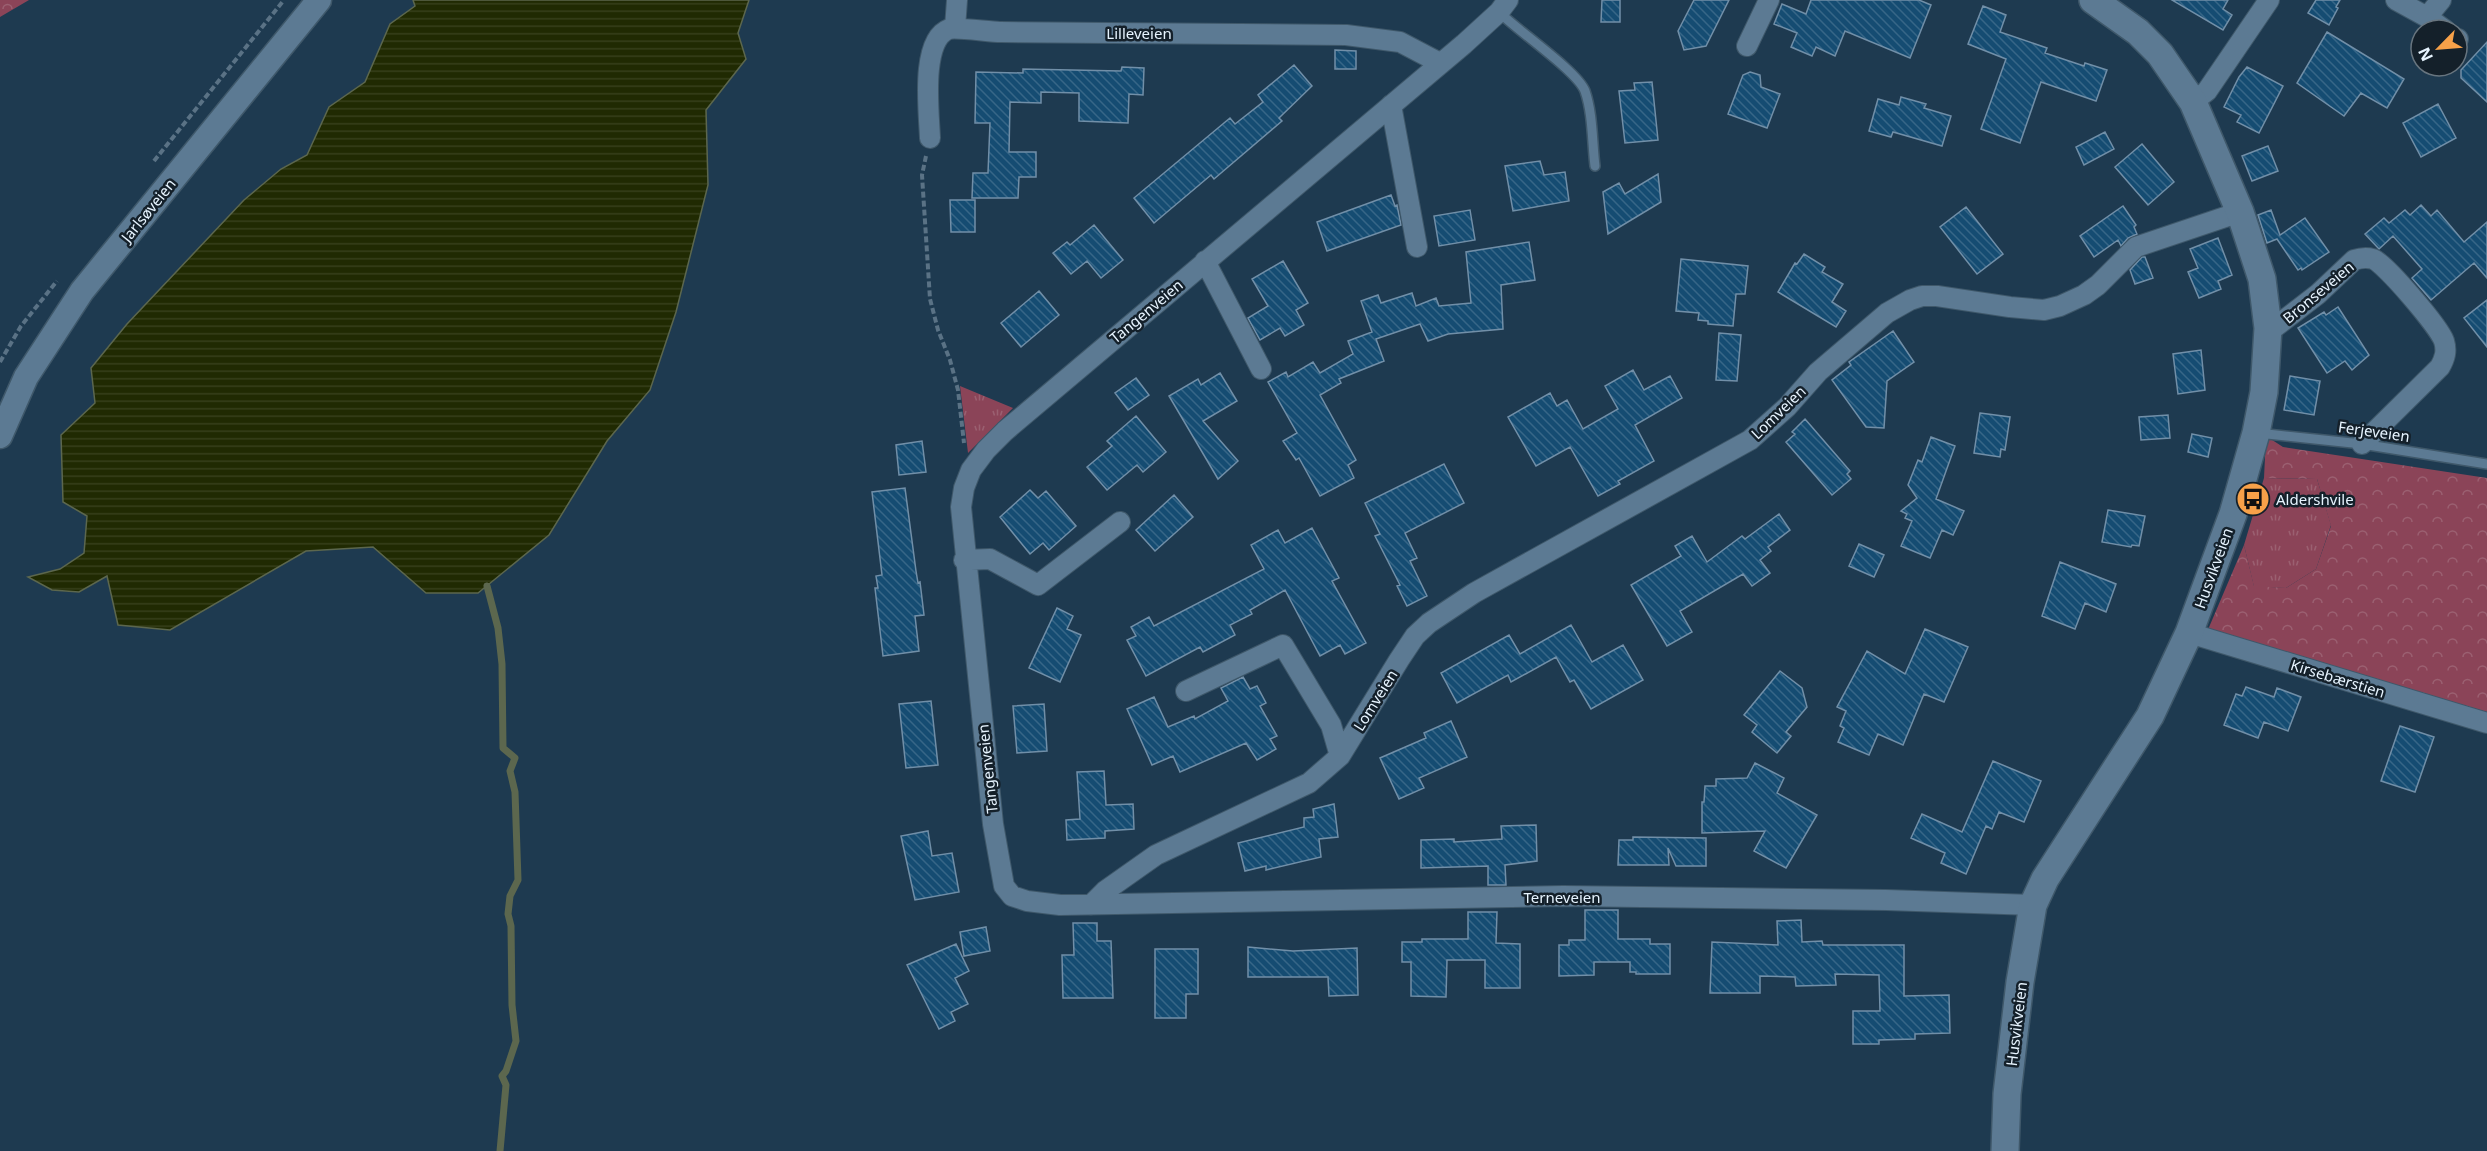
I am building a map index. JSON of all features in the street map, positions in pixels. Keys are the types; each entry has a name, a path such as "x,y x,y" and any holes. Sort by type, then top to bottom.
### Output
{"main road":[{"name":"Husvikveien","path":"2005,1151 2007,1094 2033,905 2051,869 2150,716 2188,633 2233,514 2256,433 2264,392 2268,328 2262,279 2240,212 2193,102 2160,54 2138,32 2093,0"}],"street":[{"name":"Jarlsøveien","path":"0,436 26,377 82,291 319,0"},
{"path":"930,138 928,93 932,49 935,42 947,30 955,28 957,0"},
{"path":"1747,46 1769,0"},
{"path":"2193,102 2207,91 2270,0"},
{"path":"2396,0 2427,18 2441,0"},
{"name":"Tangenveien","path":"1090,905 1060,905 1027,901 1012,896 1004,886 993,824 964,560 960,507 971,470 986,450 1005,431 1392,105 1504,6"},
{"name":"Lilleveien","path":"955,28 1000,32 1346,35 1400,42 1440,63"},
{"path":"1392,105 1418,247"},
{"name":"Lomveien","path":"1090,905 1104,891 1156,855 1309,783 1340,756 1410,644 1429,623 1474,592 1750,440 1787,407 1818,372 1887,313 1910,300 1937,296 2010,308 2044,310 2060,306 2084,295 2098,285 2136,247 2240,212"},
{"name":"Bronseveien","path":"2268,328 2275,327 2318,294 2354,260 2362,257 2374,259 2385,268 2437,327 2445,342 2446,357 2440,367 2362,444"},
{"path":"1205,261 1261,369"},
{"path":"964,560 990,559 1038,585 1119,522"},
{"name":"Kirsebærstien","path":"2188,633 2487,723"},
{"name":"Lomveien","path":"1186,691 1283,645 1331,725 1340,756"},
{"name":"Terneveien","path":"1090,905 1563,896 1886,900 2033,905"}],"lane":[{"path":"1504,6 1517,30 1578,79 1587,101 1595,166"},
{"name":"Ferjeveien","path":"2256,433 2267,432 2362,444 2487,464"}],"path":[{"path":"930,138 922,175 930,298 958,390 965,455 971,470"}],"green space":[{"path":"0,0 29,0 0,17"},
{"path":"960,386 1013,408 968,453"},
{"path":"2266,436 2283,447 2487,478 2487,712 2207,632 2244,545 2254,586 2286,588 2316,569 2331,526 2317,479 2264,478"},
{"path":"2264,478 2317,479 2331,525 2316,569 2286,588 2254,587 2244,545"}],"shaded area":[{"path":"413,0 749,0 738,33 746,59 706,110 708,185 676,312 650,390 607,441 549,535 478,593 426,593 373,547 306,551 170,630 118,625 107,576 79,592 52,590 28,577 60,569 84,553 87,516 63,502 61,435 95,403 91,368 127,324 244,200 281,169 307,155 329,107 365,82 390,24 415,6"}],"building":[{"path":"1602,0 1620,0 1620,22 1601,22"},
{"path":"1694,0 1729,0 1706,46 1684,50 1678,31"},
{"path":"1811,0 1919,0 1931,5 1910,58 1845,31 1835,56 1816,47 1812,56 1791,47 1797,33 1774,24 1782,4 1806,14"},
{"path":"2172,0 2228,0 2223,9 2232,15 2223,30"},
{"path":"2316,0 2340,0 2329,25 2308,13"},
{"path":"1983,6 2006,15 2000,32 2047,48 2045,53 2084,66 2085,63 2107,70 2096,101 2041,82 2020,143 1981,129 2006,59 1968,44"},
{"path":"2327,32 2404,79 2387,108 2361,93 2344,116 2297,83"},
{"path":"2487,42 2487,102 2461,78 2469,78 2469,61"},
{"path":"1335,50 1356,51 1356,69 1335,69"},
{"path":"1294,65 1312,86 1279,118 1282,121 1214,179 1211,175 1154,223 1134,198 1230,118 1235,124 1263,102 1258,95"},
{"path":"1122,67 1144,68 1143,95 1129,94 1128,123 1079,121 1079,93 1041,92 1041,103 1010,102 1009,152 1036,152 1036,177 1019,177 1018,198 972,198 973,173 988,173 990,123 975,123 976,72 1023,73 1023,69 1121,71"},
{"path":"2247,67 2283,86 2259,133 2237,122 2241,115 2224,107 2239,77"},
{"path":"1750,72 1760,75 1761,87 1780,94 1767,128 1728,114 1743,75"},
{"path":"1652,82 1658,140 1625,143 1619,91 1635,90 1634,83"},
{"path":"1901,97 1926,104 1924,108 1951,116 1942,146 1893,132 1891,137 1869,131 1878,99 1899,105"},
{"path":"2438,104 2456,138 2421,157 2403,123"},
{"path":"2105,132 2114,149 2084,165 2076,147"},
{"path":"2142,144 2174,182 2148,205 2115,167"},
{"path":"2268,146 2278,171 2252,181 2242,156"},
{"path":"1540,161 1544,175 1565,172 1569,201 1513,211 1505,166"},
{"path":"1658,174 1661,202 1608,234 1603,192 1619,183 1625,194"},
{"path":"1391,195 1395,206 1397,205 1401,225 1327,251 1317,222"},
{"path":"950,200 975,200 975,232 951,232"},
{"path":"2421,205 2431,216 2437,210 2464,242 2487,222 2487,278 2474,263 2431,300 2412,278 2422,269 2393,236 2379,249 2365,234 2384,218 2389,223 2405,210 2410,215"},
{"path":"2123,206 2136,225 2134,227 2137,234 2128,238 2121,246 2118,240 2094,257 2080,236"},
{"path":"1966,207 2003,254 1977,274 1940,227"},
{"path":"1470,210 1475,240 1439,246 1434,216"},
{"path":"2271,210 2280,235 2305,218 2329,252 2302,270 2301,268 2298,270 2277,239 2267,243 2258,215"},
{"path":"1094,225 1123,260 1101,278 1087,261 1071,274 1053,253 1067,242 1070,245"},
{"path":"2218,238 2232,275 2218,281 2221,289 2199,298 2188,272 2198,268 2190,249"},
{"path":"1529,242 1535,280 1501,285 1503,329 1448,334 1428,341 1420,324 1376,339 1384,361 1339,379 1341,383 1320,395 1356,460 1348,465 1354,478 1320,496 1299,458 1296,460 1283,441 1297,433 1268,382 1286,372 1288,377 1313,362 1320,373 1353,354 1348,341 1372,332 1361,301 1378,295 1381,303 1412,293 1416,306 1436,298 1439,306 1471,303 1466,252"},
{"path":"1804,254 1825,267 1822,272 1843,284 1832,302 1846,311 1836,327 1778,292 1795,263 1797,264"},
{"path":"2142,257 2145,257 2153,278 2135,284 2130,270"},
{"path":"1681,259 1748,266 1745,294 1736,294 1733,326 1708,324 1708,321 1698,320 1699,313 1676,311"},
{"path":"1283,261 1308,303 1296,310 1304,325 1285,336 1280,328 1260,340 1248,318 1268,306 1252,279"},
{"path":"1039,291 1059,315 1021,347 1001,323"},
{"path":"2487,300 2487,347 2464,318"},
{"path":"2338,307 2369,355 2352,370 2345,361 2327,373 2298,328 2324,312 2326,315"},
{"path":"1893,331 1914,362 1887,381 1884,428 1866,427 1832,380 1851,365 1849,362"},
{"path":"1719,333 1741,335 1737,381 1716,380"},
{"path":"2201,350 2205,390 2178,394 2173,354"},
{"path":"1633,370 1644,390 1670,376 1682,398 1635,425 1654,461 1618,481 1620,484 1598,496 1570,447 1536,466 1508,417 1550,393 1557,406 1567,400 1583,429 1618,409 1605,386"},
{"path":"1220,373 1237,401 1203,421 1238,461 1218,479 1169,396 1198,379 1201,385"},
{"path":"2290,376 2320,381 2314,415 2284,410"},
{"path":"1136,378 1149,395 1128,410 1115,393"},
{"path":"1980,413 2010,417 2005,450 2001,449 2000,457 1974,453"},
{"path":"2168,415 2170,438 2141,440 2139,417"},
{"path":"1136,416 1166,452 1143,472 1137,465 1107,490 1087,467 1112,446 1107,441"},
{"path":"1805,419 1850,471 1847,474 1851,479 1832,495 1786,442 1795,434 1792,432"},
{"path":"2192,434 2212,438 2208,457 2188,452"},
{"path":"1931,437 1955,446 1936,499 1964,511 1953,535 1942,530 1930,558 1901,546 1912,521 1905,518 1907,514 1901,511 1917,498 1908,485 1918,460 1922,462"},
{"path":"922,441 926,472 899,475 896,445"},
{"path":"1444,464 1464,503 1405,533 1417,558 1410,561 1427,596 1407,606 1397,586 1400,585 1375,536 1380,534 1365,503"},
{"path":"905,488 924,615 915,616 919,651 883,656 875,588 878,588 876,576 882,575 872,492"},
{"path":"1030,490 1038,498 1046,491 1076,526 1049,550 1043,543 1030,554 1000,517"},
{"path":"1174,495 1193,517 1155,551 1136,530"},
{"path":"2108,510 2145,516 2139,546 2132,545 2131,547 2102,542"},
{"path":"1779,514 1790,530 1768,547 1771,551 1760,560 1770,573 1752,586 1743,574 1680,611 1692,632 1667,646 1631,585 1681,556 1675,546 1692,536 1707,562 1742,536 1745,539"},
{"path":"1312,528 1339,578 1332,581 1366,643 1345,654 1340,645 1320,656 1285,590 1250,610 1252,614 1230,625 1235,635 1203,652 1200,647 1146,676 1127,640 1136,636 1131,627 1149,617 1154,626 1264,569 1251,545 1278,530 1285,543"},
{"path":"1859,544 1884,555 1874,577 1849,566"},
{"path":"2060,562 2116,584 2106,612 2085,603 2075,629 2042,616"},
{"path":"1057,608 1073,616 1067,629 1081,635 1060,682 1029,668"},
{"path":"1571,625 1592,662 1623,645 1643,680 1591,709 1574,680 1570,682 1556,657 1511,682 1508,675 1457,703 1441,673 1509,635 1520,654"},
{"path":"1925,629 1968,647 1944,702 1924,694 1903,745 1878,734 1869,755 1838,742 1844,728 1840,726 1846,711 1837,707 1867,651 1905,674"},
{"path":"1780,671 1802,688 1807,707 1786,732 1791,736 1777,753 1752,732 1757,725 1744,715"},
{"path":"1243,677 1250,689 1257,686 1266,703 1260,706 1277,736 1270,739 1276,749 1257,760 1246,743 1180,772 1173,756 1152,765 1127,709 1154,697 1168,727 1194,716 1195,719 1228,701 1221,688"},
{"path":"2246,687 2274,697 2277,688 2301,697 2288,731 2264,722 2258,738 2224,725 2236,694 2242,696"},
{"path":"931,701 938,765 906,768 899,704"},
{"path":"1044,704 1047,751 1017,753 1013,706"},
{"path":"1451,721 1467,757 1419,778 1424,788 1399,799 1380,758 1426,738 1424,733"},
{"path":"2400,726 2434,737 2415,792 2381,781"},
{"path":"1993,761 2041,781 2024,822 1999,812 1992,829 1986,826 1966,874 1941,863 1945,853 1911,838 1922,814 1962,832"},
{"path":"1755,763 1784,778 1777,793 1817,815 1786,868 1754,851 1765,831 1702,833 1702,802 1704,802 1705,786 1716,786 1716,779 1747,778"},
{"path":"1104,771 1106,805 1133,804 1134,829 1105,831 1105,838 1067,840 1066,820 1080,819 1077,772"},
{"path":"1334,804 1338,837 1319,839 1321,857 1266,870 1266,866 1245,871 1238,843 1304,827 1304,818 1314,817 1313,809"},
{"path":"1536,825 1537,861 1505,865 1506,885 1488,885 1488,866 1421,868 1421,840 1454,839 1454,842 1502,839 1501,826"},
{"path":"928,831 932,856 952,853 959,892 915,900 901,836"},
{"path":"1633,837 1706,838 1706,866 1676,866 1668,848 1669,865 1618,865 1619,840 1633,840"},
{"path":"1585,910 1618,910 1618,939 1650,939 1650,944 1670,944 1670,974 1636,974 1636,972 1630,972 1630,962 1594,962 1594,975 1559,976 1559,945 1569,945 1569,940 1585,940"},
{"path":"1468,912 1497,912 1496,943 1520,944 1520,988 1485,988 1485,960 1447,960 1446,997 1411,996 1411,962 1402,962 1402,942 1422,942 1422,939 1468,939"},
{"path":"1801,920 1802,942 1822,941 1823,945 1904,945 1904,996 1949,995 1950,1033 1915,1034 1915,1039 1879,1040 1879,1044 1853,1044 1853,1011 1880,1011 1879,975 1835,974 1836,985 1796,986 1795,977 1760,976 1760,993 1710,993 1712,942 1778,945 1777,921"},
{"path":"1073,923 1097,923 1097,941 1111,941 1113,998 1063,998 1062,955 1074,955"},
{"path":"986,927 990,951 964,956 960,932"},
{"path":"956,944 969,971 955,978 968,1004 951,1012 955,1021 939,1029 907,965"},
{"path":"1248,947 1293,951 1357,948 1358,995 1329,996 1328,977 1248,977"},
{"path":"1155,949 1198,949 1198,994 1186,994 1186,1018 1155,1018"}],"waterway":[{"path":"487,586 498,628 502,664 503,748 515,758 510,771 515,792 518,880 510,896 508,914 511,926 512,1005 516,1041 506,1071 502,1076 506,1085 500,1151"}],"place":[{"name":"Aldershvile","path":"2253,499"}]}
